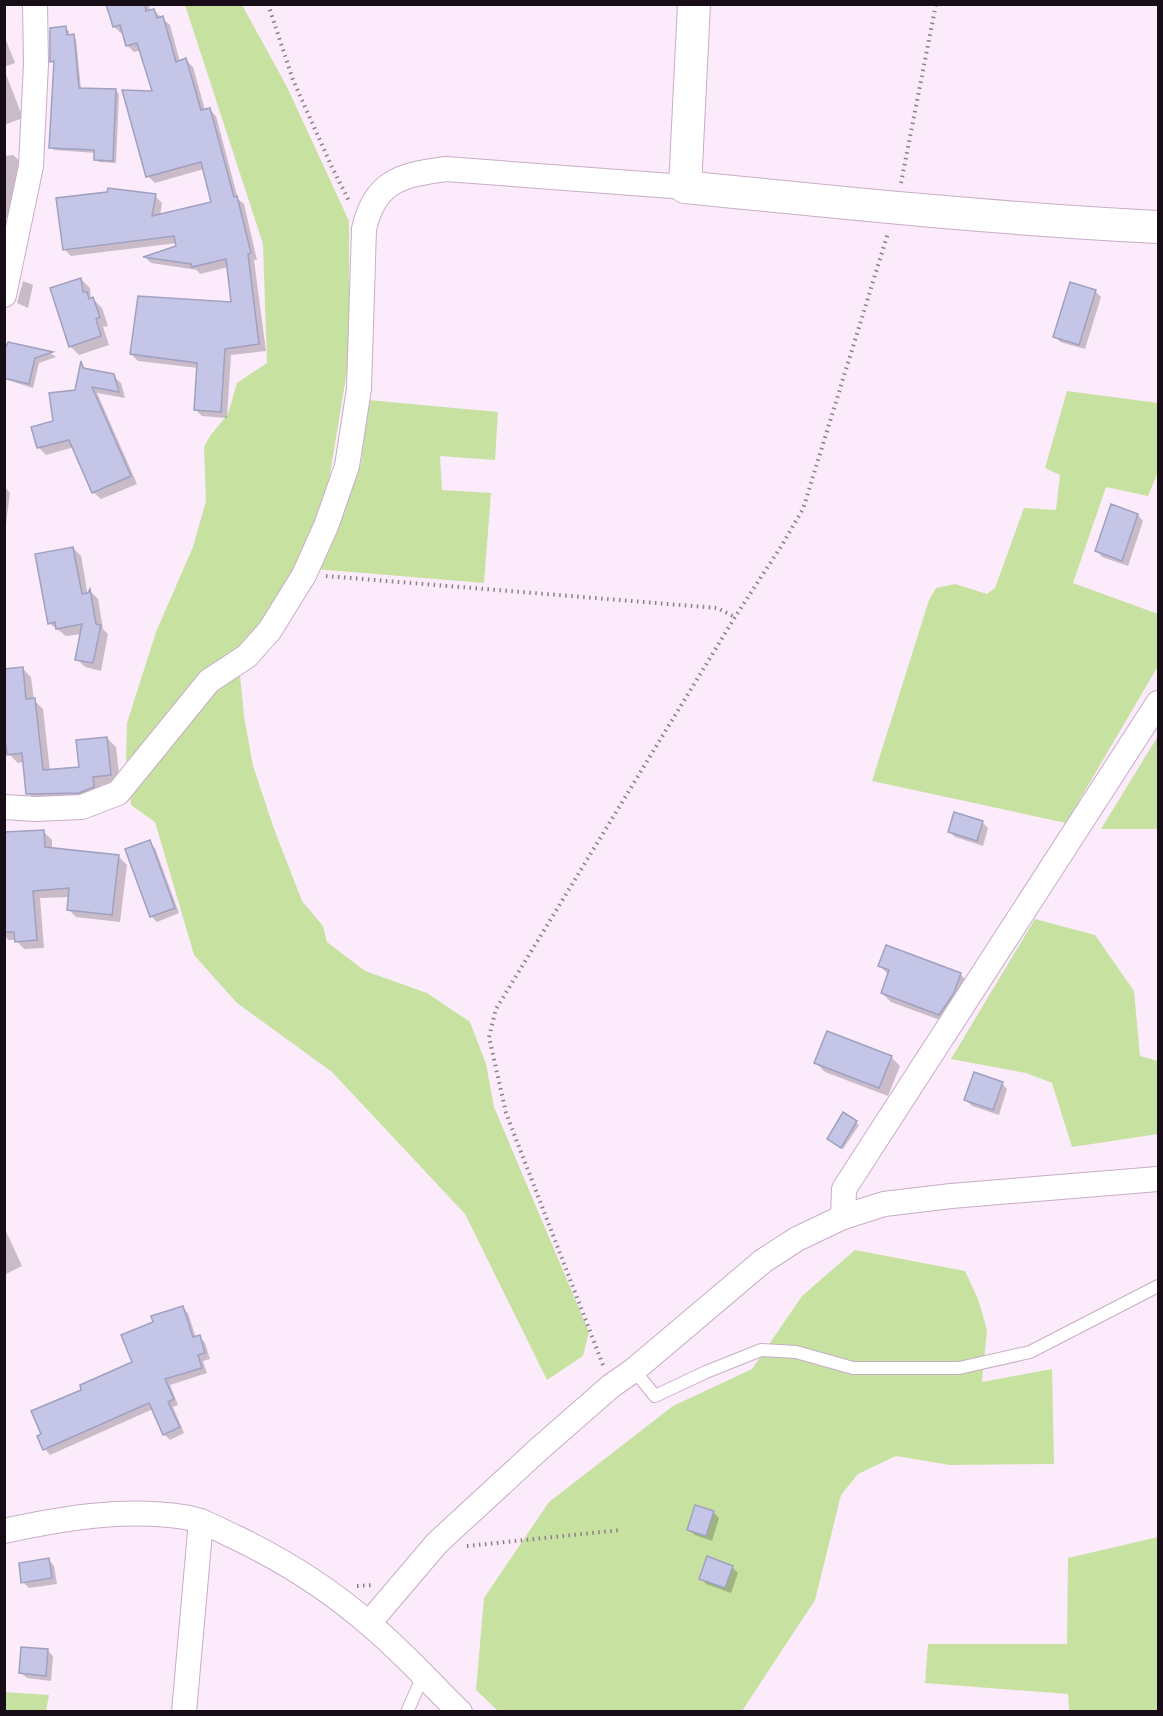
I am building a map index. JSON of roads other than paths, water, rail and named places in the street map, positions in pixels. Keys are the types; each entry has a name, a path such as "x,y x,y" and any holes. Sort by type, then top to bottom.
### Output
{"street":[{"path":"4,295 31,166 36,64 35,4"},
{"path":"685,187 694,4"},
{"path":"4,807 36,809 82,807 118,793 209,681 247,656 270,630 304,575 326,526 347,466 358,389 364,229 369,210 377,197 394,181 416,173 446,169 685,187 896,209 1158,227"},
{"path":"843,1217 844,1189 1158,703"},
{"path":"369,1623 437,1543 611,1386 634,1370 763,1262 796,1239 843,1217 884,1204 1019,1189 1158,1179"},
{"path":"4,1531 98,1514 124,1513 185,1517 201,1521 262,1551 323,1589 369,1623 460,1712"},
{"path":"184,1712 201,1521"}],"lane":[{"path":"634,1370 655,1396 760,1350 796,1352 853,1368 959,1368 1030,1352 1158,1286"},
{"path":"407,1712 423,1676"}]}
